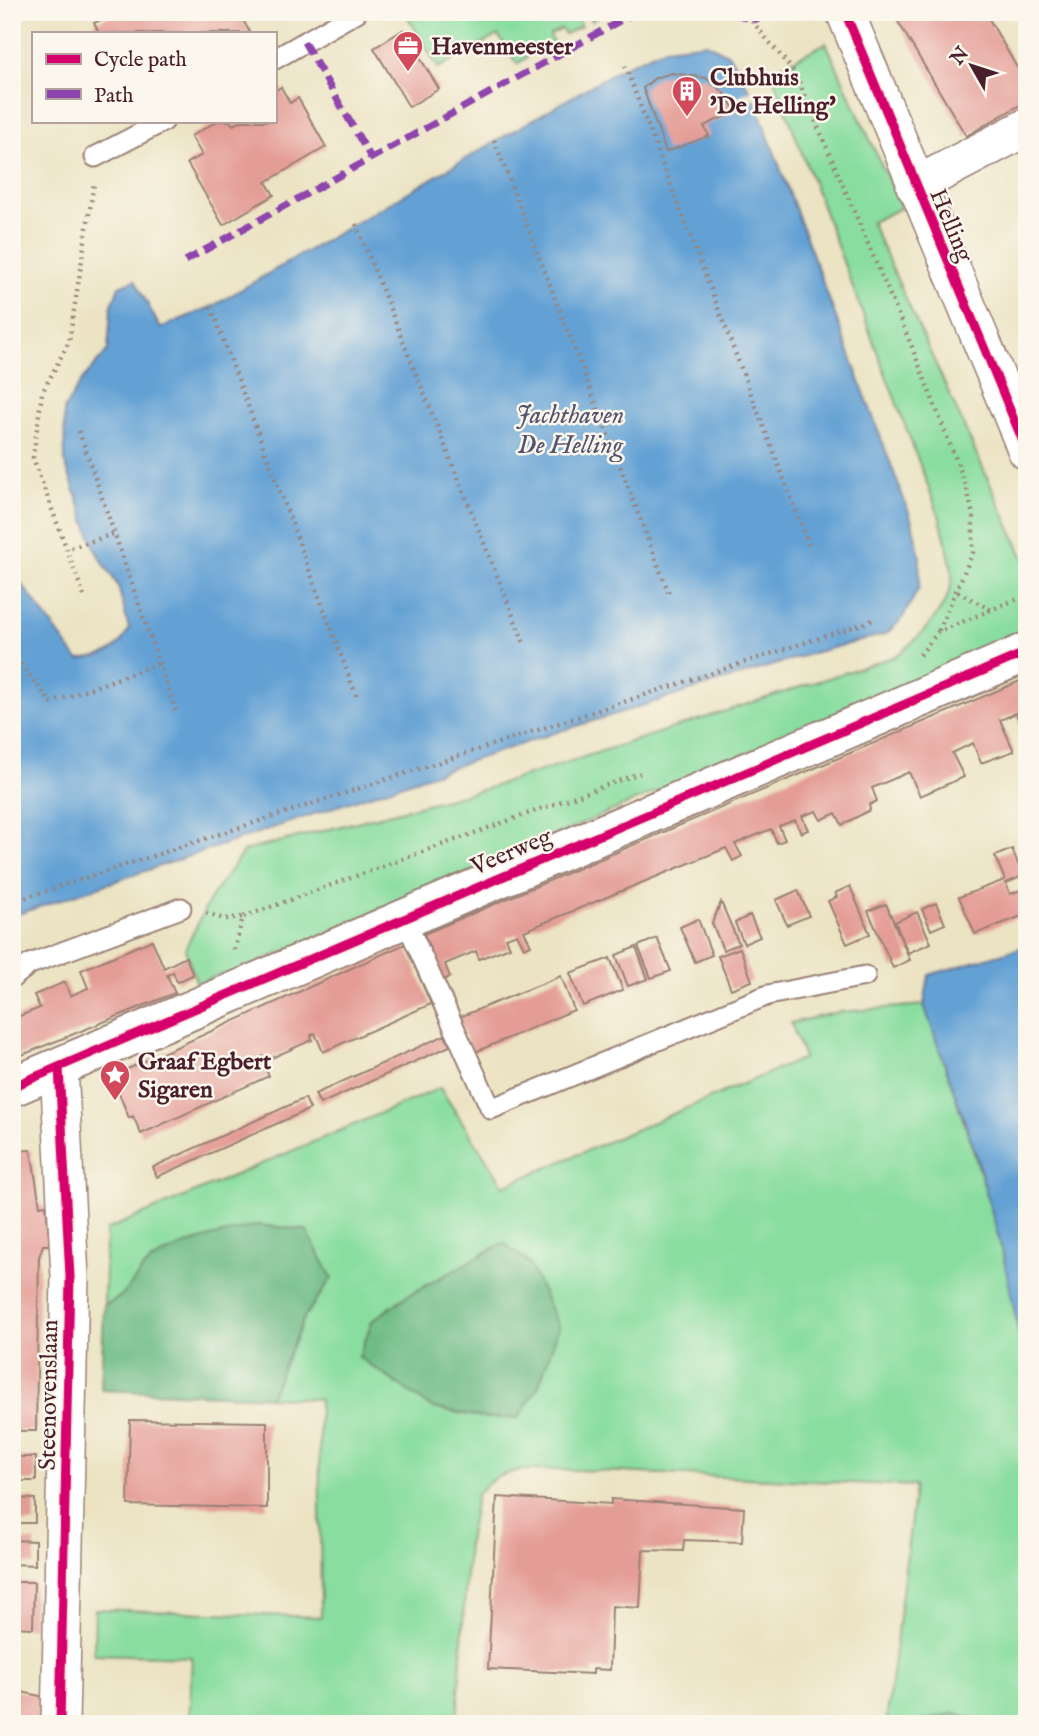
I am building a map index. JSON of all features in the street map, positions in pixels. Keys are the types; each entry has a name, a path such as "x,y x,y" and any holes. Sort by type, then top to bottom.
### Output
{"street":[{"name":"Helling","path":"845,12 1027,451"},
{"name":"Helling","path":"915,186 1027,127"},
{"name":"Veerweg","path":"12,1087 1027,652"},
{"name":"Steenovenslaan","path":"59,1067 70,1277 60,1724"}],"lane":[{"path":"276,58 357,12"},
{"path":"95,157 162,122"},
{"path":"12,978 30,964 181,908"},
{"path":"404,917 491,1109 768,995 865,976"}],"path":[{"path":"752,21 795,73 912,347 966,485 972,515 973,552 958,592 938,632 915,660"},
{"path":"625,66 809,545"},
{"path":"494,140 670,596"},
{"path":"84,596 33,458 42,393 69,342 94,186 95,157"},
{"path":"356,224 524,643"},
{"path":"211,307 357,698"},
{"path":"79,431 176,712"},
{"path":"71,548 116,533"},
{"path":"958,592 991,610"},
{"path":"938,632 1027,595"},
{"path":"12,902 874,620"},
{"path":"12,653 51,704 160,663"},
{"path":"205,912 224,919 243,917 646,771"},
{"path":"222,998 243,917"}],"green space":[{"path":"405,12 604,12 592,21 589,14 578,20 581,26 565,34 561,29 550,35 553,42 540,50 536,45 525,51 527,57 517,64 498,35 438,68"},
{"path":"826,43 901,208 871,222 1027,565 1027,633 231,974 221,974 197,984 185,949 211,897 244,851 485,789 896,656 924,630 941,608 948,596 952,572 940,518 771,71"},
{"path":"924,1005 998,1234 1027,1375 1027,1724 991,1724 954,1713 915,1724 886,1724 915,1486 577,1470 520,1470 496,1477 477,1493 468,1542 457,1724 189,1724 192,1657 94,1654 95,1609 321,1617 319,1399 270,1397 305,1316 332,1278 152,1260 121,1299 104,1305 106,1230 440,1088 504,1186 804,1058 791,1023 839,1012","holes":["503,1243 372,1321 405,1297"]},
{"path":"258,1225 306,1230 332,1278 305,1316 270,1397 101,1390 104,1305 122,1295 142,1270 155,1259 179,1247"},
{"path":"504,1243 529,1263 559,1327 538,1388 518,1418 485,1418 432,1408 359,1357 372,1321 405,1297"},
{"path":"954,1713 991,1724 915,1724"}],"water":[{"name":"Jachthaven De Helling","path":"707,43 729,55 754,98 912,521 920,557 919,588 902,619 886,634 813,653 551,734 12,916 12,571 78,660 114,649 129,629 118,586 96,551 65,463 64,409 83,379 108,350 111,308 119,286 135,280 160,328 211,307 625,66 665,48"},
{"path":"1027,946 1027,1375 1003,1254 976,1154 924,1005 929,975"}],"pier":[{"path":"753,89 757,97 734,109 730,101"}],"building":[{"path":"117,12 239,12 249,32 98,32 94,23"},
{"path":"912,12 985,12 1027,85 1027,101 966,136 897,20"},
{"path":"403,30 439,89 409,107 374,48"},
{"name":"Clubhuis 'De Helling'","path":"672,73 706,78 723,92 736,111 704,126 709,136 666,152 643,88 655,78"},
{"path":"281,87 290,103 298,98 326,147 266,182 274,195 223,225 187,163 202,155 191,136 216,122 231,122 233,125 239,122 276,122 276,90"},
{"path":"1027,678 1027,739 1016,713 1000,720 1014,751 981,763 973,743 952,753 964,777 920,796 909,772 872,788 877,801 869,805 870,810 842,825 836,813 821,820 816,811 802,816 808,830 801,833 795,820 779,826 785,840 777,843 771,829 735,844 742,856 733,861 726,848 524,931 531,945 524,948 517,934 506,938 510,947 479,959 476,951 445,964 450,977 443,980 424,934"},
{"path":"1012,849 1023,876 1006,883 1010,894 1027,888 1027,914 975,934 959,897 1005,880 995,856"},
{"path":"850,886 870,934 847,944 828,901 837,897 835,893"},
{"path":"798,890 809,916 787,925 776,900"},
{"path":"721,902 739,944 723,950 712,923"},
{"path":"936,903 945,924 931,930 922,909"},
{"path":"886,904 910,960 893,968 868,911"},
{"path":"917,912 931,943 908,953 895,922"},
{"path":"750,915 760,937 744,944 735,923"},
{"path":"698,919 712,955 695,962 680,927"},
{"path":"657,938 671,971 651,978 638,946"},
{"path":"152,940 164,968 186,957 193,975 177,982 173,972 167,975 175,993 12,1059 12,1019 40,1008 34,995 65,982 70,996 88,988 81,970"},
{"path":"405,944 431,1004 323,1052 315,1033 311,1035 312,1040 265,1061 263,1056 260,1058 269,1076 141,1134 133,1116 129,1118 112,1076"},
{"path":"636,947 648,979 628,986 616,955"},
{"path":"740,948 752,981 731,989 718,956"},
{"path":"610,958 623,990 583,1006 570,973"},
{"path":"561,976 574,1010 473,1053 457,1018"},
{"path":"445,1035 450,1046 320,1104 315,1094"},
{"path":"305,1098 310,1109 157,1177 153,1167"},
{"path":"31,1150 40,1206 46,1205 50,1245 43,1245 39,1257 36,1431 12,1431 12,1151"},
{"path":"130,1420 267,1422 267,1508 128,1505"},
{"path":"12,1457 36,1457 36,1481 12,1481"},
{"path":"497,1497 611,1504 611,1499 744,1508 742,1542 684,1540 683,1551 643,1550 640,1608 612,1606 610,1670 593,1669 593,1674 488,1669"},
{"path":"12,1498 35,1499 35,1523 12,1523"},
{"path":"12,1540 35,1541 35,1565 12,1564"},
{"path":"12,1582 34,1582 33,1628 12,1627"},
{"path":"12,1690 45,1697 45,1724 12,1724"}],"marked path":[{"path":"185,261 636,12"},
{"path":"734,12 752,21 773,12"},
{"path":"304,42 371,158"}],"cycle path":[{"path":"845,12 1027,451"},
{"path":"12,1087 1027,652"},
{"path":"59,1067 70,1277 60,1724"}],"place":[{"name":"Havenmeester","path":"408,73"},
{"name":"Clubhuis 'De Helling'","path":"687,118"},
{"name":"Graaf Egbert Sigaren","path":"115,1102"}]}
